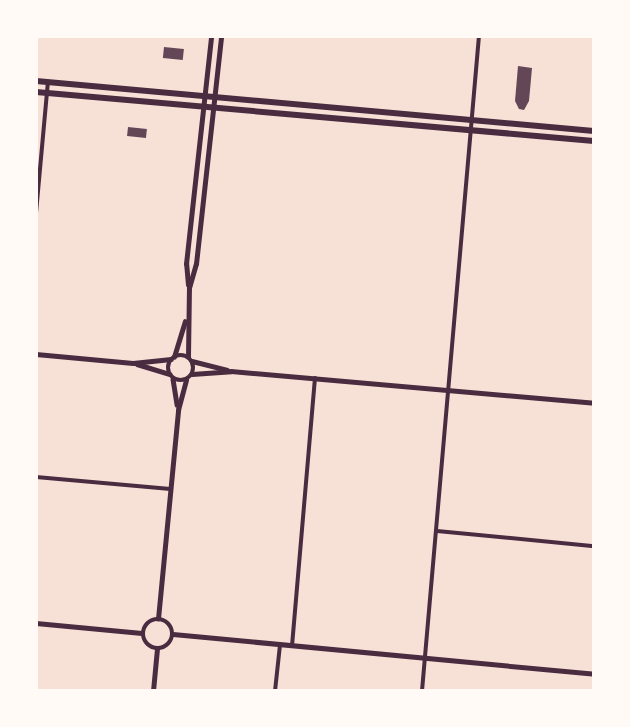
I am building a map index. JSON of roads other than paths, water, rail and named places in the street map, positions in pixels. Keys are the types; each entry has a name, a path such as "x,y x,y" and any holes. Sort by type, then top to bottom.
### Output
{"highway":[{"path":"36,81 594,130"},
{"path":"36,92 594,141"}],"street":[{"path":"189,288 186,264 202,95 211,36"},
{"path":"192,374 186,319 189,288 196,264 220,36"},
{"path":"422,691 479,36"},
{"path":"36,213 48,82"},
{"path":"169,374 172,358 186,319"},
{"path":"36,354 133,363 169,374 173,379 178,410"},
{"path":"133,363 172,358 190,359 231,371"},
{"path":"158,619 178,410 186,380 192,374 231,371 594,403"},
{"path":"292,646 315,378"},
{"path":"173,379 186,380"},
{"path":"36,477 170,489"},
{"path":"437,531 594,546"},
{"path":"158,619 170,625 173,634 166,646 157,649 145,642 142,633 146,624 158,619"},
{"path":"36,623 142,633"},
{"path":"173,634 594,674"},
{"path":"275,691 280,645"},
{"path":"153,691 157,649"}]}
